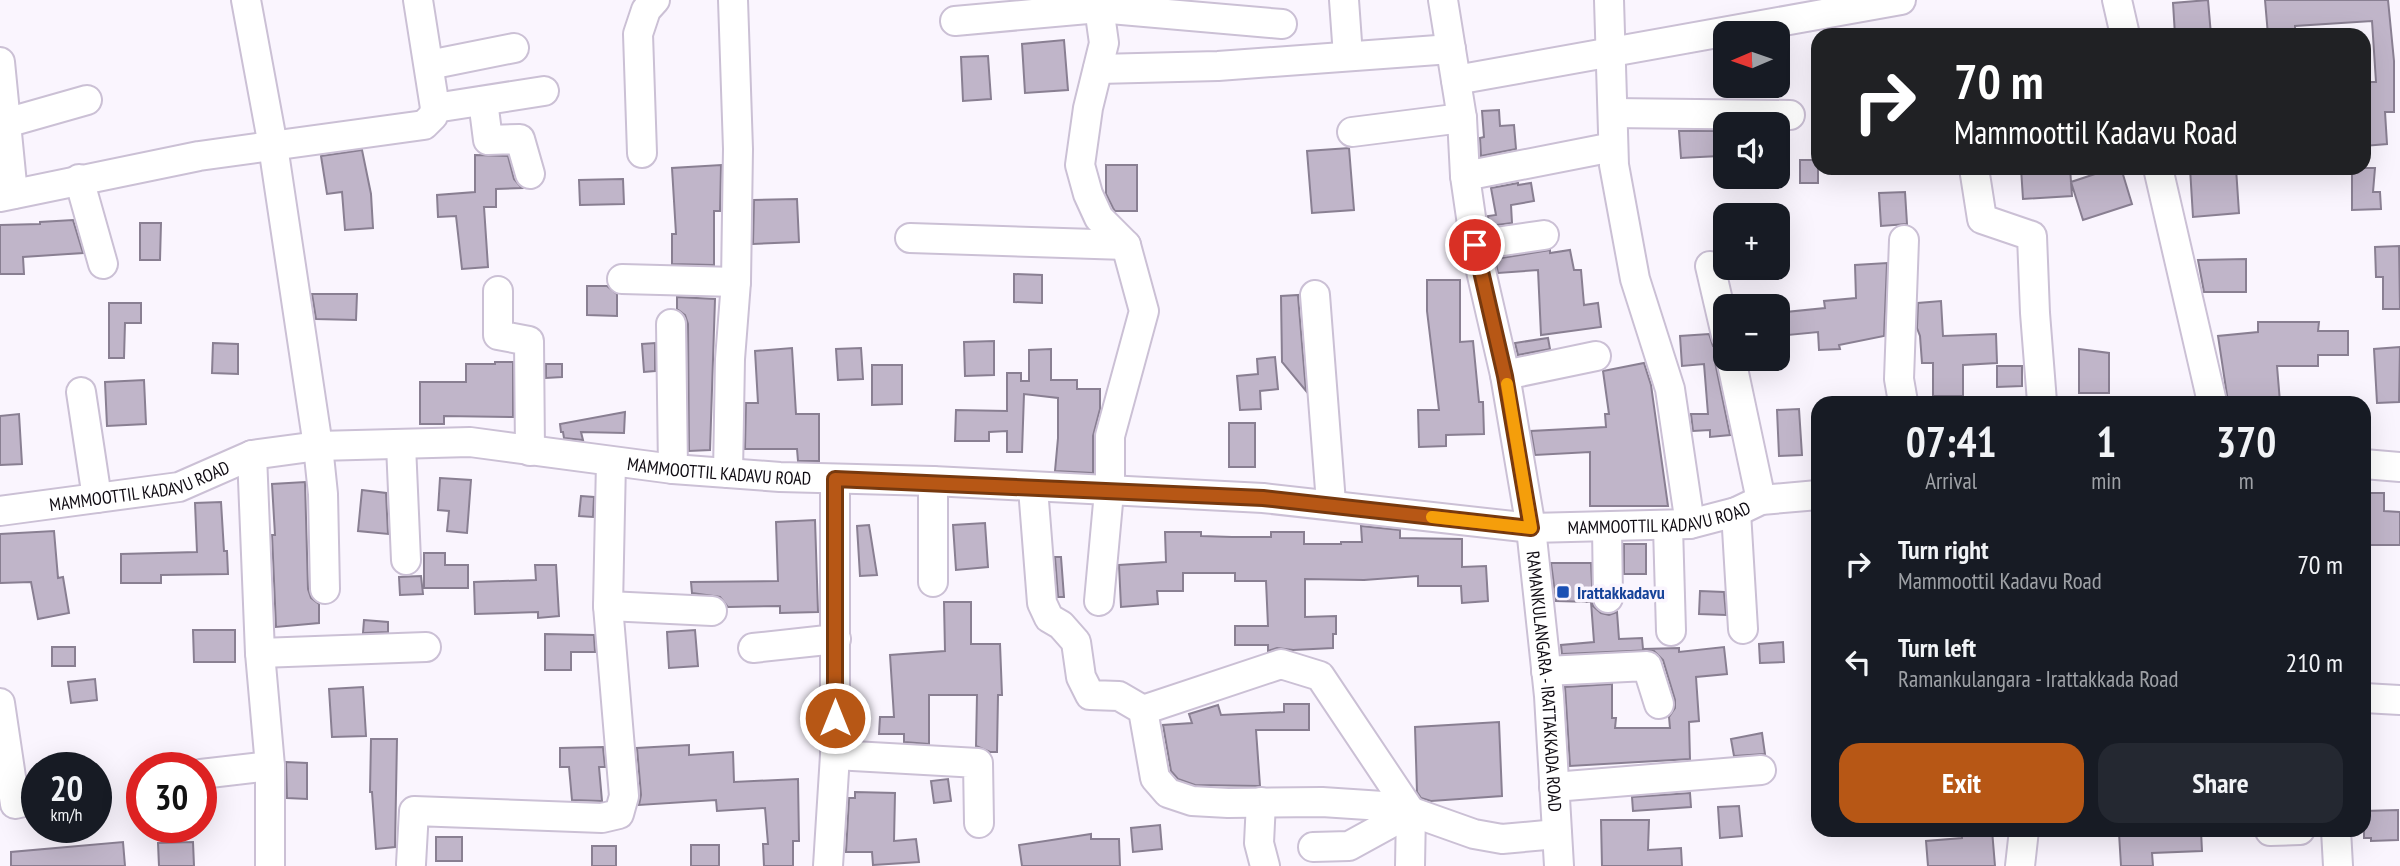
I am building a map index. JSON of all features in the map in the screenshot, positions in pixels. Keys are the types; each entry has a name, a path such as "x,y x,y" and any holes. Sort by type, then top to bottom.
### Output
{"street":[{"path":"246,0 273,146 318,446 323,494 325,589"},
{"path":"0,62 6,123 6,196 200,156 424,125 433,116 435,108 418,0"},
{"path":"642,153 638,34 646,10 656,0"},
{"path":"728,473 730,359 736,282 737,137 733,0"},
{"path":"1344,0 1348,56"},
{"name":"RAMANKULANGARA - IRATTAKKADA ROAD","path":"1443,0 1462,118 1465,176 1475,245 1505,376 1531,528 1546,671 1559,866"},
{"path":"1609,0 1614,165 1635,279 1671,389 1679,526 1671,631"},
{"path":"1456,80 1901,0"},
{"path":"2117,0 2123,28"},
{"path":"955,21 1098,4 1279,12 1290,61"},
{"path":"1098,4 1104,43 1088,108 1080,165 1088,194 1099,218 1126,245 1144,311 1110,436 1099,601"},
{"path":"429,65 514,48"},
{"path":"1098,69 1218,66 1451,49"},
{"path":"435,108 544,91"},
{"path":"6,123 86,100"},
{"path":"483,101 488,140 520,139 530,174"},
{"path":"1613,113 1713,114"},
{"path":"1352,132 1462,118"},
{"path":"1465,176 1613,147"},
{"path":"1975,175 1982,219 2032,236 2042,396"},
{"path":"2160,175 2211,396"},
{"path":"79,179 103,264"},
{"path":"1475,245 1544,235"},
{"path":"910,238 1126,245"},
{"path":"1902,396 1899,379 1904,240"},
{"path":"1710,266 1716,294"},
{"path":"622,279 736,282"},
{"path":"498,291 498,335 529,341 530,451"},
{"path":"1315,295 1331,503"},
{"path":"671,324 673,469"},
{"path":"1505,376 1596,356"},
{"path":"1734,371 1761,500"},
{"path":"82,392 97,498"},
{"name":"MAMMOOTTIL KADAVU ROAD","path":"0,511 179,487 252,455 318,446 470,442 673,469 1263,498 1331,503 1387,513 1531,528 1679,526 1736,512 1761,500 1811,496"},
{"path":"401,445 406,560"},
{"path":"252,455 260,653 270,766 270,866"},
{"path":"411,864 414,811 602,818 619,814 624,796 608,606 611,462"},
{"path":"2371,465 2400,467"},
{"path":"828,866 835,755 835,479"},
{"path":"933,481 933,582"},
{"path":"1033,488 1042,603 1049,618 1061,625 1076,642 1081,677 1090,695 1119,696 1143,710 1281,664 1320,676 1411,812 1410,866"},
{"path":"1736,512 1743,629"},
{"path":"1608,527 1608,598"},
{"path":"608,606 712,611"},
{"path":"753,648 835,639"},
{"path":"260,653 426,647"},
{"path":"1546,671 1647,666 1659,704"},
{"path":"2371,698 2400,700"},
{"path":"0,702 15,804 21,803"},
{"path":"1143,710 1155,778 1168,793 1192,800 1322,802 1398,807 1474,834 1502,839 1557,834"},
{"path":"835,755 978,762 979,823"},
{"path":"217,772 270,766"},
{"path":"1554,787 1761,770"},
{"path":"1261,802 1259,843 1265,866"},
{"path":"1313,847 1350,856 1411,812"},
{"path":"2020,866 2023,837"},
{"path":"2336,837 2338,866"}],"building":[{"path":"2208,0 2210,28 2175,28 2173,3"},
{"path":"2265,0 2388,0 2394,61 2394,112 2385,112 2387,144 2371,145 2371,82 2376,82 2372,21 2267,28"},
{"path":"1064,40 1068,90 1025,93 1022,44"},
{"path":"988,56 991,99 963,101 961,57"},
{"path":"1499,110 1500,126 1514,125 1516,149 1481,156 1480,138 1484,137 1482,111"},
{"path":"1679,131 1713,131 1713,156 1681,158"},
{"path":"1349,148 1354,210 1312,213 1307,151"},
{"path":"362,150 371,194 373,228 345,230 342,192 327,194 321,156"},
{"path":"475,155 508,156 514,179 522,188 496,189 496,207 484,207 488,267 462,269 456,216 438,217 437,195 475,192"},
{"path":"1800,160 1811,160 1811,175 1818,175 1818,183 1800,183"},
{"path":"721,165 720,211 714,211 714,265 672,264 672,234 676,234 672,168"},
{"path":"1106,165 1137,165 1137,211 1115,211 1106,194"},
{"path":"2371,168 2375,168 2373,192 2380,192 2381,209 2352,210 2352,175 2371,175"},
{"path":"2021,175 2070,175 2072,196 2023,199"},
{"path":"2092,175 2123,175 2132,204 2083,220 2071,182"},
{"path":"2190,175 2236,175 2239,213 2193,217"},
{"path":"623,179 624,204 580,205 579,180"},
{"path":"1531,183 1534,201 1511,205 1512,223 1489,226 1488,216 1496,215 1491,188"},
{"path":"1905,192 1907,224 1881,226 1879,193"},
{"path":"797,199 799,242 753,244 754,200"},
{"path":"73,220 83,253 23,257 24,274 0,274 0,225"},
{"path":"140,223 161,223 160,260 140,260"},
{"path":"2399,246 2400,309 2383,309 2383,277 2376,277 2375,247"},
{"path":"1550,250 1550,253 1570,250 1574,270 1581,270 1584,305 1598,303 1601,327 1541,335 1538,270 1498,273 1495,259"},
{"path":"2246,259 2246,292 2204,292 2198,260"},
{"path":"1887,263 1884,336 1839,345 1840,349 1819,350 1818,332 1790,335 1790,312 1825,308 1824,301 1856,298 1855,265"},
{"path":"1014,274 1042,275 1042,303 1014,302"},
{"path":"1427,280 1460,280 1460,342 1473,341 1479,402 1483,402 1484,434 1446,435 1446,446 1419,447 1418,410 1439,410 1427,311"},
{"path":"587,286 607,286 617,294 617,316 587,315"},
{"path":"312,294 357,294 356,320 316,319"},
{"path":"1299,295 1306,391 1282,362 1281,296"},
{"path":"677,297 715,299 710,450 689,451 688,324 685,315 677,309"},
{"path":"1941,301 1943,336 1996,334 1997,363 1963,365 1963,396 1933,396 1933,363 1922,363 1917,328 1918,303"},
{"path":"109,303 141,303 141,323 125,323 124,358 109,358"},
{"path":"2258,322 2319,322 2318,331 2348,331 2348,355 2318,355 2318,366 2277,366 2280,396 2227,396 2218,336 2258,332"},
{"path":"1709,334 1713,346 1713,371 1717,371 1730,435 1710,437 1710,430 1693,431 1691,414 1708,414 1704,364 1682,366 1680,336"},
{"path":"1548,338 1550,349 1518,355 1515,343"},
{"path":"994,341 994,375 965,376 964,342"},
{"path":"213,343 238,344 238,374 212,373"},
{"path":"655,343 655,371 644,372 642,344"},
{"path":"2400,347 2399,402 2377,403 2374,349"},
{"path":"792,348 796,414 819,414 819,461 798,461 797,449 745,449 746,403 758,403 755,351"},
{"path":"861,348 863,379 838,380 836,349"},
{"path":"1051,349 1051,380 1077,380 1077,389 1100,389 1100,409 1093,436 1093,473 1055,471 1058,398 1024,394 1022,452 1007,452 1007,431 989,432 989,441 955,441 956,410 1007,411 1007,373 1021,373 1021,381 1029,381 1029,350"},
{"path":"2079,349 2109,353 2109,393 2079,393"},
{"path":"1275,357 1278,389 1260,391 1261,409 1240,410 1237,376 1258,374 1257,359"},
{"path":"513,362 513,417 444,416 444,424 420,424 420,382 466,382 466,364"},
{"path":"1644,363 1651,385 1668,506 1590,506 1590,452 1535,455 1531,431 1606,427 1605,414 1609,414 1603,371"},
{"path":"546,364 562,364 562,377 546,378"},
{"path":"872,365 902,365 902,404 872,405"},
{"path":"1997,366 2022,366 2022,386 1997,387"},
{"path":"144,380 146,424 107,426 105,382"},
{"path":"1799,409 1802,455 1779,456 1777,410"},
{"path":"625,412 624,433 581,432 583,440 564,438 561,432 560,424"},
{"path":"19,414 22,464 0,465 0,416"},
{"path":"1229,423 1255,423 1255,467 1229,467"},
{"path":"440,478 471,480 467,533 447,531 449,511 438,510"},
{"path":"305,482 308,589 311,598 319,604 319,623 276,627 272,484"},
{"path":"362,490 386,493 388,534 358,531"},
{"path":"2371,493 2384,493 2384,511 2400,512 2400,545 2371,545"},
{"path":"581,496 594,497 593,517 579,516"},
{"path":"221,502 228,574 161,575 161,583 121,583 121,554 197,552 195,503"},
{"path":"815,520 818,612 780,613 780,606 728,607 720,597 692,593 691,582 778,581 776,522"},
{"path":"985,523 988,567 956,570 953,525"},
{"path":"869,525 877,575 860,576 857,526"},
{"path":"1361,526 1400,530 1400,538 1462,539 1462,567 1486,566 1488,601 1462,603 1461,586 1418,586 1418,576 1364,580 1305,579 1305,617 1336,616 1333,648 1277,648 1268,651 1268,645 1235,645 1235,626 1268,626 1266,581 1235,581 1235,573 1183,573 1183,591 1157,591 1158,604 1121,607 1119,565 1166,562 1165,532 1201,532 1201,536 1271,537 1271,532 1304,532 1304,544 1341,544 1362,542"},
{"path":"54,531 58,578 63,577 69,613 38,619 31,582 0,583 0,534"},
{"path":"1624,544 1646,544 1646,574 1624,574"},
{"path":"424,553 445,553 445,565 468,565 468,588 424,588"},
{"path":"1055,557 1061,557 1064,597 1058,597"},
{"path":"1551,563 1591,563 1593,606 1601,613 1609,615 1617,612 1619,639 1642,638 1643,649 1679,648 1679,652 1724,647 1727,674 1696,677 1699,721 1689,722 1690,759 1570,766 1565,687 1612,684 1612,718 1616,718 1615,728 1670,728 1669,717 1675,708 1675,700 1663,660 1653,650 1562,654 1561,645 1594,642 1591,602 1556,601"},
{"path":"535,565 556,565 559,616 538,618 538,612 475,614 474,582 536,580"},
{"path":"421,576 423,594 400,595 399,577"},
{"path":"1700,591 1724,592 1726,615 1699,614"},
{"path":"944,602 971,602 971,644 1000,644 1002,695 998,695 997,752 976,746 977,695 929,695 929,744 904,742 904,734 879,734 880,717 894,717 890,655 945,651"},
{"path":"364,620 388,622 388,632 363,633"},
{"path":"193,630 235,630 235,662 194,662"},
{"path":"695,630 698,666 669,668 667,632"},
{"path":"545,634 594,635 595,652 571,652 571,670 545,670"},
{"path":"1783,642 1784,662 1760,663 1759,644"},
{"path":"52,647 75,647 75,666 52,666"},
{"path":"95,679 97,700 71,703 68,682"},
{"path":"363,687 366,736 332,737 329,689"},
{"path":"1284,704 1309,704 1309,730 1256,730 1260,786 1195,785 1178,779 1171,771 1163,725 1192,723 1189,714 1218,705 1221,715 1284,712"},
{"path":"1499,722 1502,796 1431,801 1421,798 1417,792 1415,727"},
{"path":"1762,733 1765,754 1734,756 1731,739"},
{"path":"371,739 397,739 395,847 376,849 370,792"},
{"path":"689,745 689,755 733,752 734,782 798,779 799,841 793,841 793,866 764,866 763,844 768,844 765,808 717,811 716,800 639,805 641,795 637,748"},
{"path":"603,747 605,767 599,767 602,801 572,800 569,767 560,767 560,748"},
{"path":"286,762 307,763 307,799 287,798"},
{"path":"948,779 951,801 934,803 931,781"},
{"path":"855,792 895,793 894,841 916,839 919,862 873,865 872,852 846,852 849,798 855,798"},
{"path":"1690,793 1691,807 1633,811 1632,797"},
{"path":"1739,806 1742,836 1720,838 1718,807"},
{"path":"2398,810 2398,840 2371,841 2371,838 2364,838 2371,837 2371,811"},
{"path":"1601,820 1649,820 1648,850 1681,848 1682,866 1602,866"},
{"path":"1160,825 1162,849 1133,852 1131,828"},
{"path":"1091,834 1091,839 1119,839 1120,866 1022,866 1019,845"},
{"path":"436,837 462,837 462,861 436,861"},
{"path":"1993,837 1995,866 1928,866 1926,841"},
{"path":"2119,837 2201,837 2202,851 2152,853 2153,866 2121,866"},
{"path":"123,842 125,866 11,866 11,852"},
{"path":"158,843 193,843 194,866 159,866"},
{"path":"691,845 719,845 719,866 691,866"},
{"path":"592,846 616,846 616,866 592,866"}],"slow traffic":[{"path":"1432,517 1531,528 1507,384"}],"place":[{"name":"Irattakkadavu","path":"1563,592"}],"route":[{"path":"835,718 835,479 933,481 1263,498 1331,503 1387,513 1531,528 1505,376 1475,245"}]}
